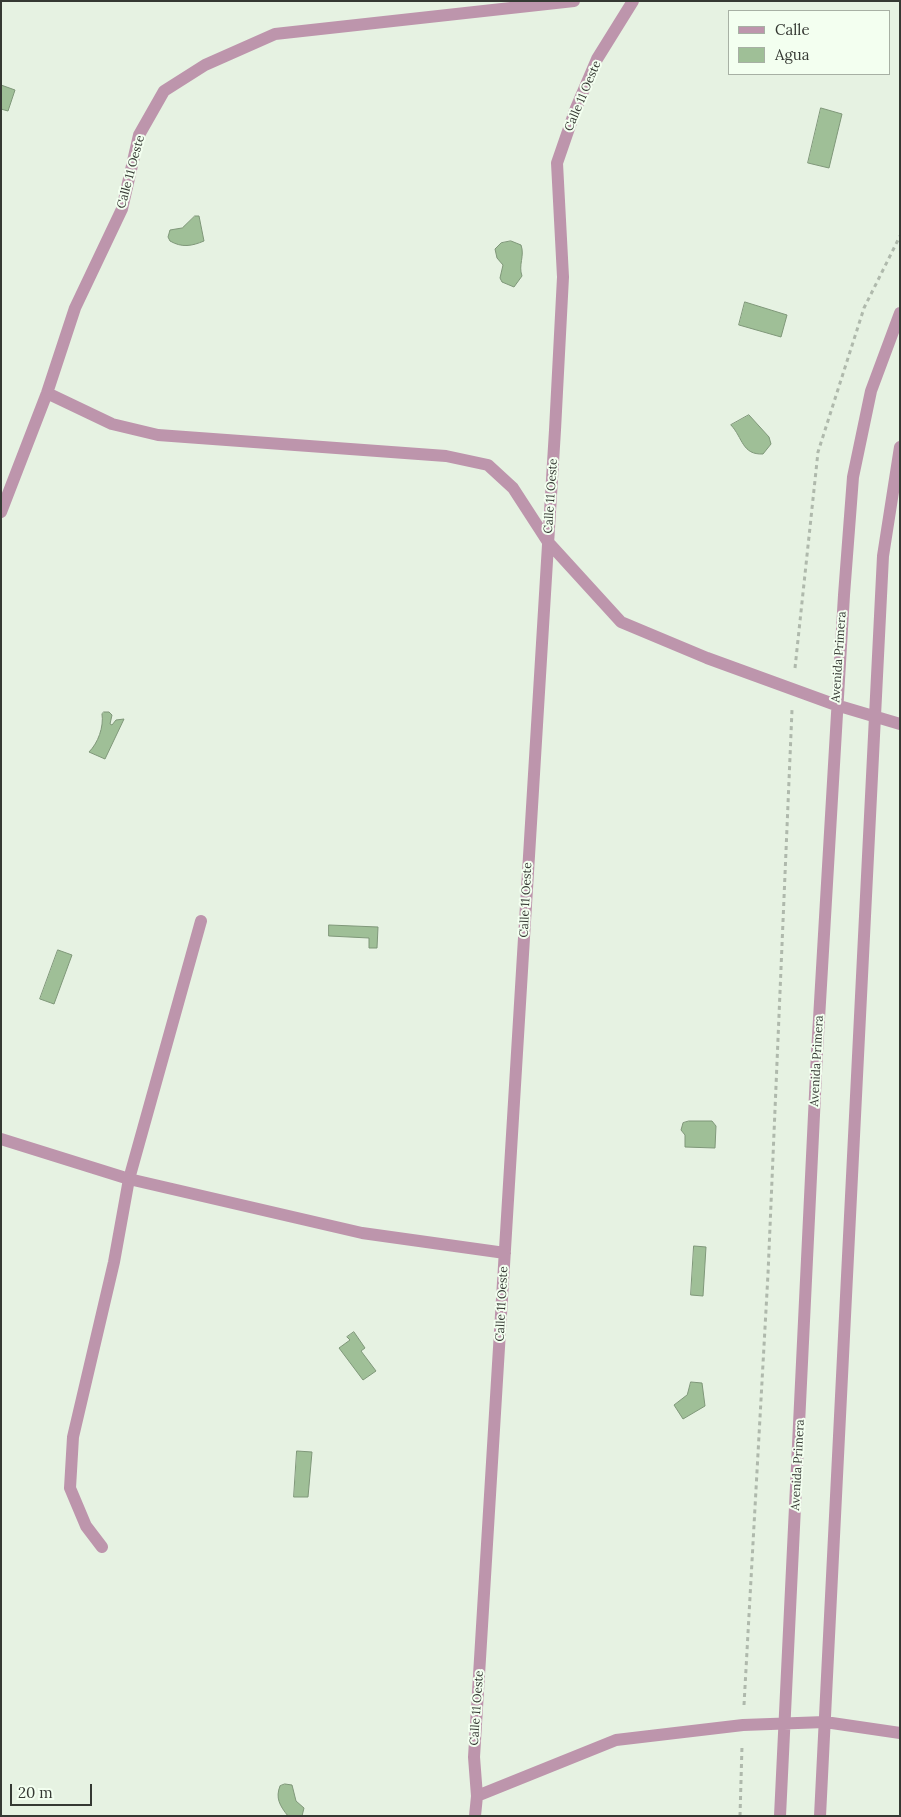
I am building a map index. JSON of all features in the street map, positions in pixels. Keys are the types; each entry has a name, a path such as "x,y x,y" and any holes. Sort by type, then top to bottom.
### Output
{"street":[{"name":"Calle 11 Oeste","path":"1,512 47,393 75,308 122,209 139,135 164,92 205,65 275,34 574,1"},
{"name":"Calle 11 Oeste","path":"475,1816 474,1757 563,277 557,163 576,108 597,59 633,1"},
{"name":"Avenida Primera","path":"780,1816 836,705 853,477 872,392 900,313"},
{"path":"47,393 112,424 158,435 446,456 488,465 514,488 548,542 621,622 707,658 836,705 900,724"},
{"path":"820,1816 883,556 900,447"},
{"path":"102,1547 86,1526 70,1488 73,1437 114,1262 129,1179 201,921"},
{"path":"1,1138 129,1179 362,1233 505,1253"},
{"path":"476,1796 616,1740 743,1725 825,1722 900,1733"}],"path":[{"path":"740,1816 743,1725 768,1274 793,688 818,452 864,308 900,236"}],"water":[{"path":"1,85 15,90 8,111 1,109"},
{"path":"821,108 842,114 829,168 808,163"},
{"path":"195,216 199,216 204,241 187,246 170,241 168,237 170,230 182,228"},
{"path":"511,241 521,245 522,249 522,276 514,287 502,282 500,278 503,265 497,258 495,249 501,243"},
{"path":"745,302 787,315 781,337 739,325"},
{"path":"749,415 769,437 771,444 763,454 756,454 747,449 731,425"},
{"path":"109,712 112,715 110,724 112,725 116,720 124,719 105,759 89,752 100,734 102,714"},
{"path":"329,925 378,927 377,948 369,948 369,938 329,936"},
{"path":"58,950 72,955 54,1004 40,999"},
{"path":"689,1121 712,1121 716,1126 715,1148 685,1147 685,1135 681,1130 683,1123"},
{"path":"694,1246 706,1247 703,1296 691,1295"},
{"path":"354,1332 365,1348 361,1351 376,1371 363,1380 339,1348 350,1340 347,1337"},
{"path":"691,1382 702,1383 705,1406 683,1419 674,1405 687,1395"},
{"path":"297,1451 312,1452 308,1497 294,1497"},
{"path":"285,1784 292,1785 296,1801 304,1808 302,1816 288,1816 281,1805 278,1794 280,1786"}]}
